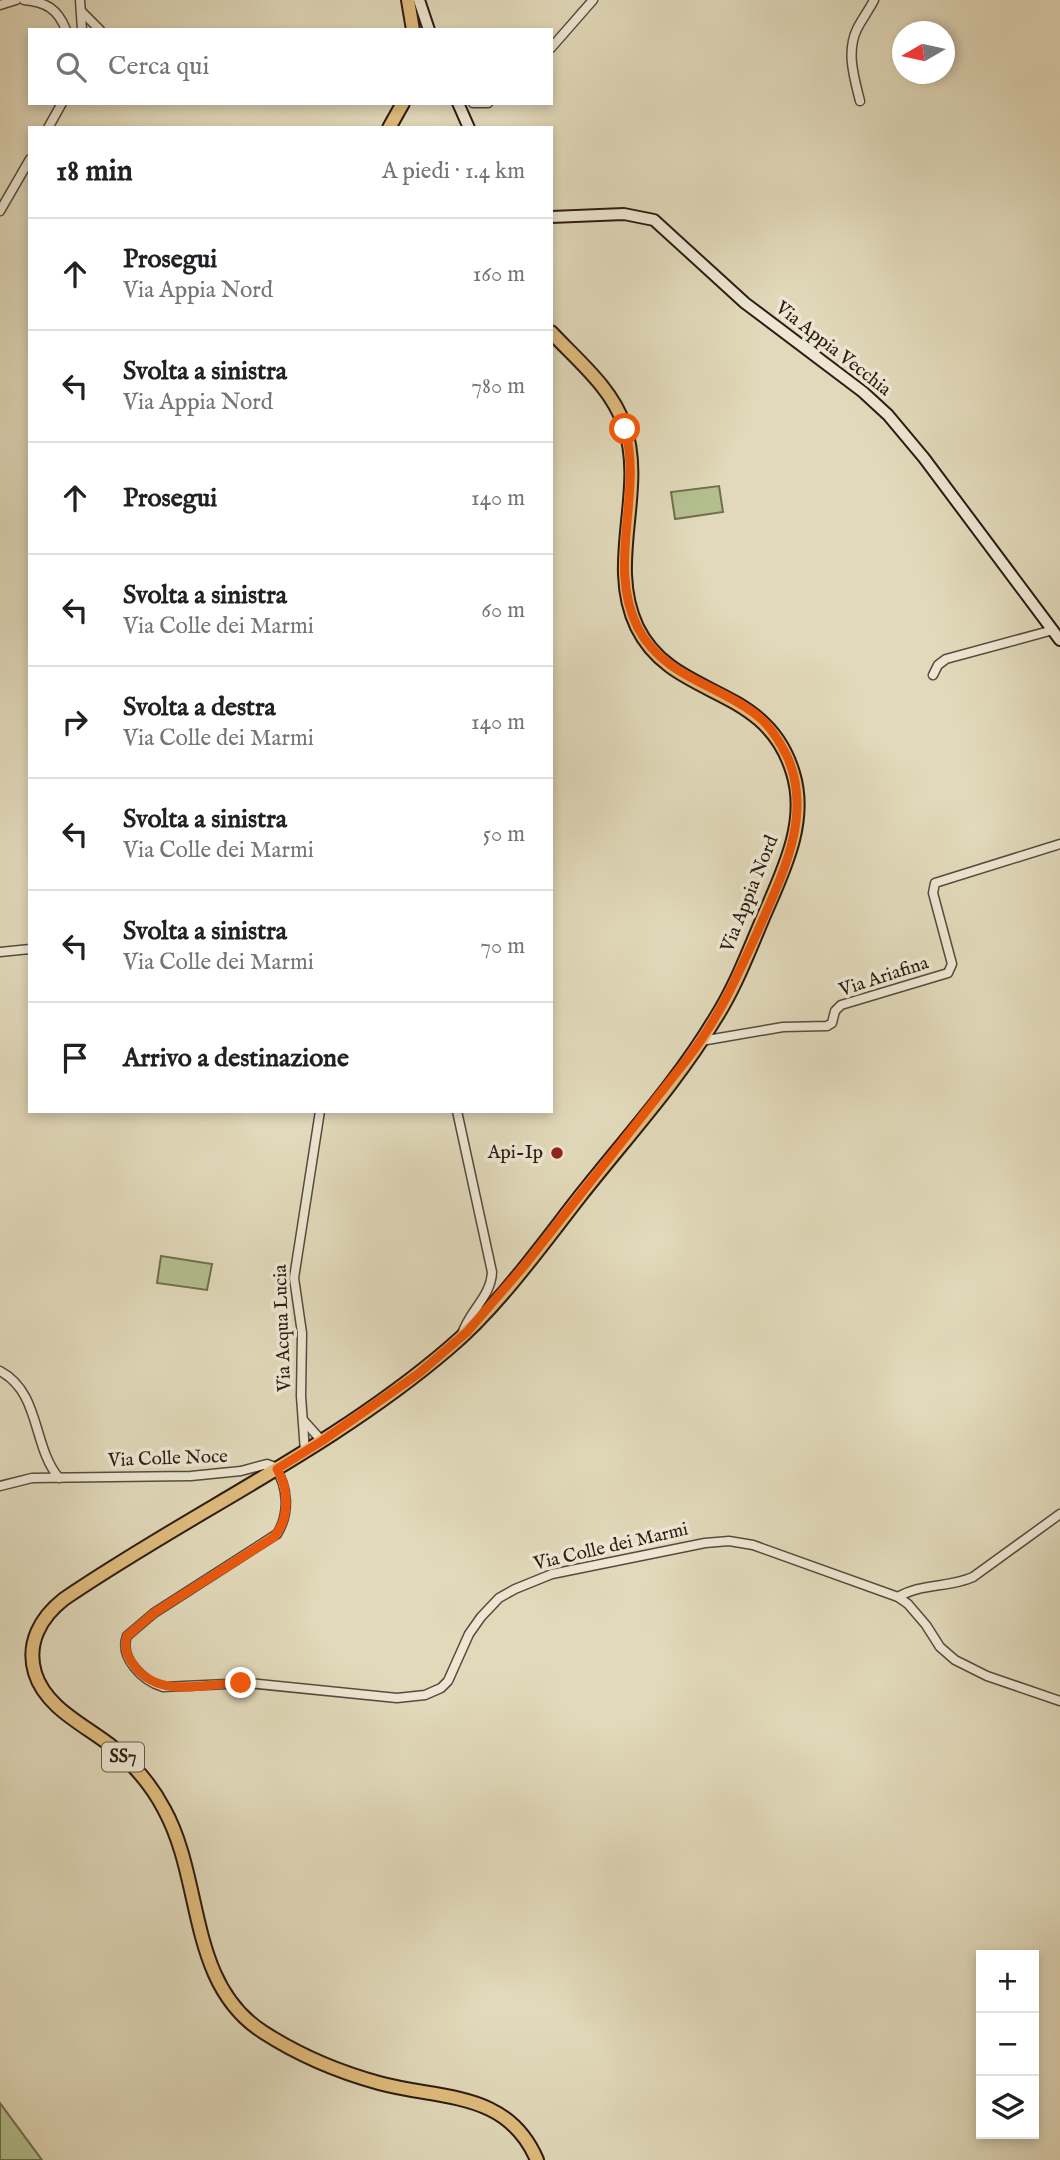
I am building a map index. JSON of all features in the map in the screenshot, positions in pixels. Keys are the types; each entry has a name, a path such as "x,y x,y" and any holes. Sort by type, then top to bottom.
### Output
{"main road":[{"path":"408,0 413,28"},
{"path":"419,0 428,28"},
{"path":"390,126 402,105"},
{"path":"459,105 468,126"},
{"name":"Via Appia Vecchia","path":"553,217 628,214 650,219 662,226 746,303 878,405 938,477 1056,635"},
{"name":"Via Appia Nord","path":"322,1441 418,1374 461,1338 524,1266 701,1041 733,986 787,861 797,817 794,775 779,742 764,721 742,705 691,680 667,664 650,647 637,627 629,605 625,572 631,479 625,429 618,411 602,388 553,334"},
{"name":"SS7","path":"322,1441 56,1605 35,1635 32,1653 36,1676 51,1701 128,1761 160,1801 180,1844 212,1969 225,1996 241,2015 281,2043 350,2073 397,2088 462,2099 490,2109 521,2132 537,2160"}],"street":[{"path":"0,5 16,0"},
{"path":"24,0 54,9 65,28"},
{"path":"79,0 82,28"},
{"path":"553,46 593,0"},
{"path":"860,101 852,66 853,40 874,0"},
{"path":"82,12 98,28"},
{"path":"49,126 61,105"},
{"path":"0,211 28,162"},
{"path":"933,675 938,665 946,659 1056,635"},
{"name":"Via Ariafina","path":"701,1041 783,1027 829,1026 841,1004 948,973 952,969 951,961 933,893 934,884 1060,844"},
{"path":"0,952 28,948"},
{"name":"Via Acqua Lucia","path":"305,1452 300,1389 302,1339 294,1278 320,1113"},
{"path":"457,1113 492,1272 488,1291 467,1320 461,1338"},
{"path":"0,1371 14,1380 23,1393 49,1464 58,1478"},
{"path":"303,1420 322,1441"},
{"name":"Via Colle Noce","path":"0,1486 28,1479 191,1476 241,1471 267,1464 277,1469"},
{"name":"Via Colle dei Marmi","path":"277,1469 283,1480 286,1496 283,1522 277,1534 154,1613 127,1636 125,1648 131,1662 154,1684 169,1687 255,1683 397,1698 425,1695 441,1688 448,1681 476,1623 491,1605 514,1589 552,1574 714,1541 734,1541 759,1547 898,1597 911,1607 940,1647 955,1660 987,1676 1060,1702"},
{"path":"898,1597 915,1589 958,1583 973,1577 1060,1514"}],"green space":[{"path":"719,486 723,512 675,519 671,492"},
{"path":"161,1256 212,1264 207,1290 157,1283"},
{"path":"0,2103 42,2160 0,2160"}],"place":[{"name":"Api-Ip","path":"557,1153"}],"route":[{"path":"241,1683 169,1687 157,1685 142,1675 131,1662 125,1648 125,1640 129,1633 154,1613 274,1537 283,1522 286,1500 284,1484 277,1469 418,1374 461,1338 499,1297 715,1021 781,877 790,850 796,822 797,788 785,752 772,730 748,709 691,680 667,664 653,651 635,623 625,572 631,479 625,429"}]}
